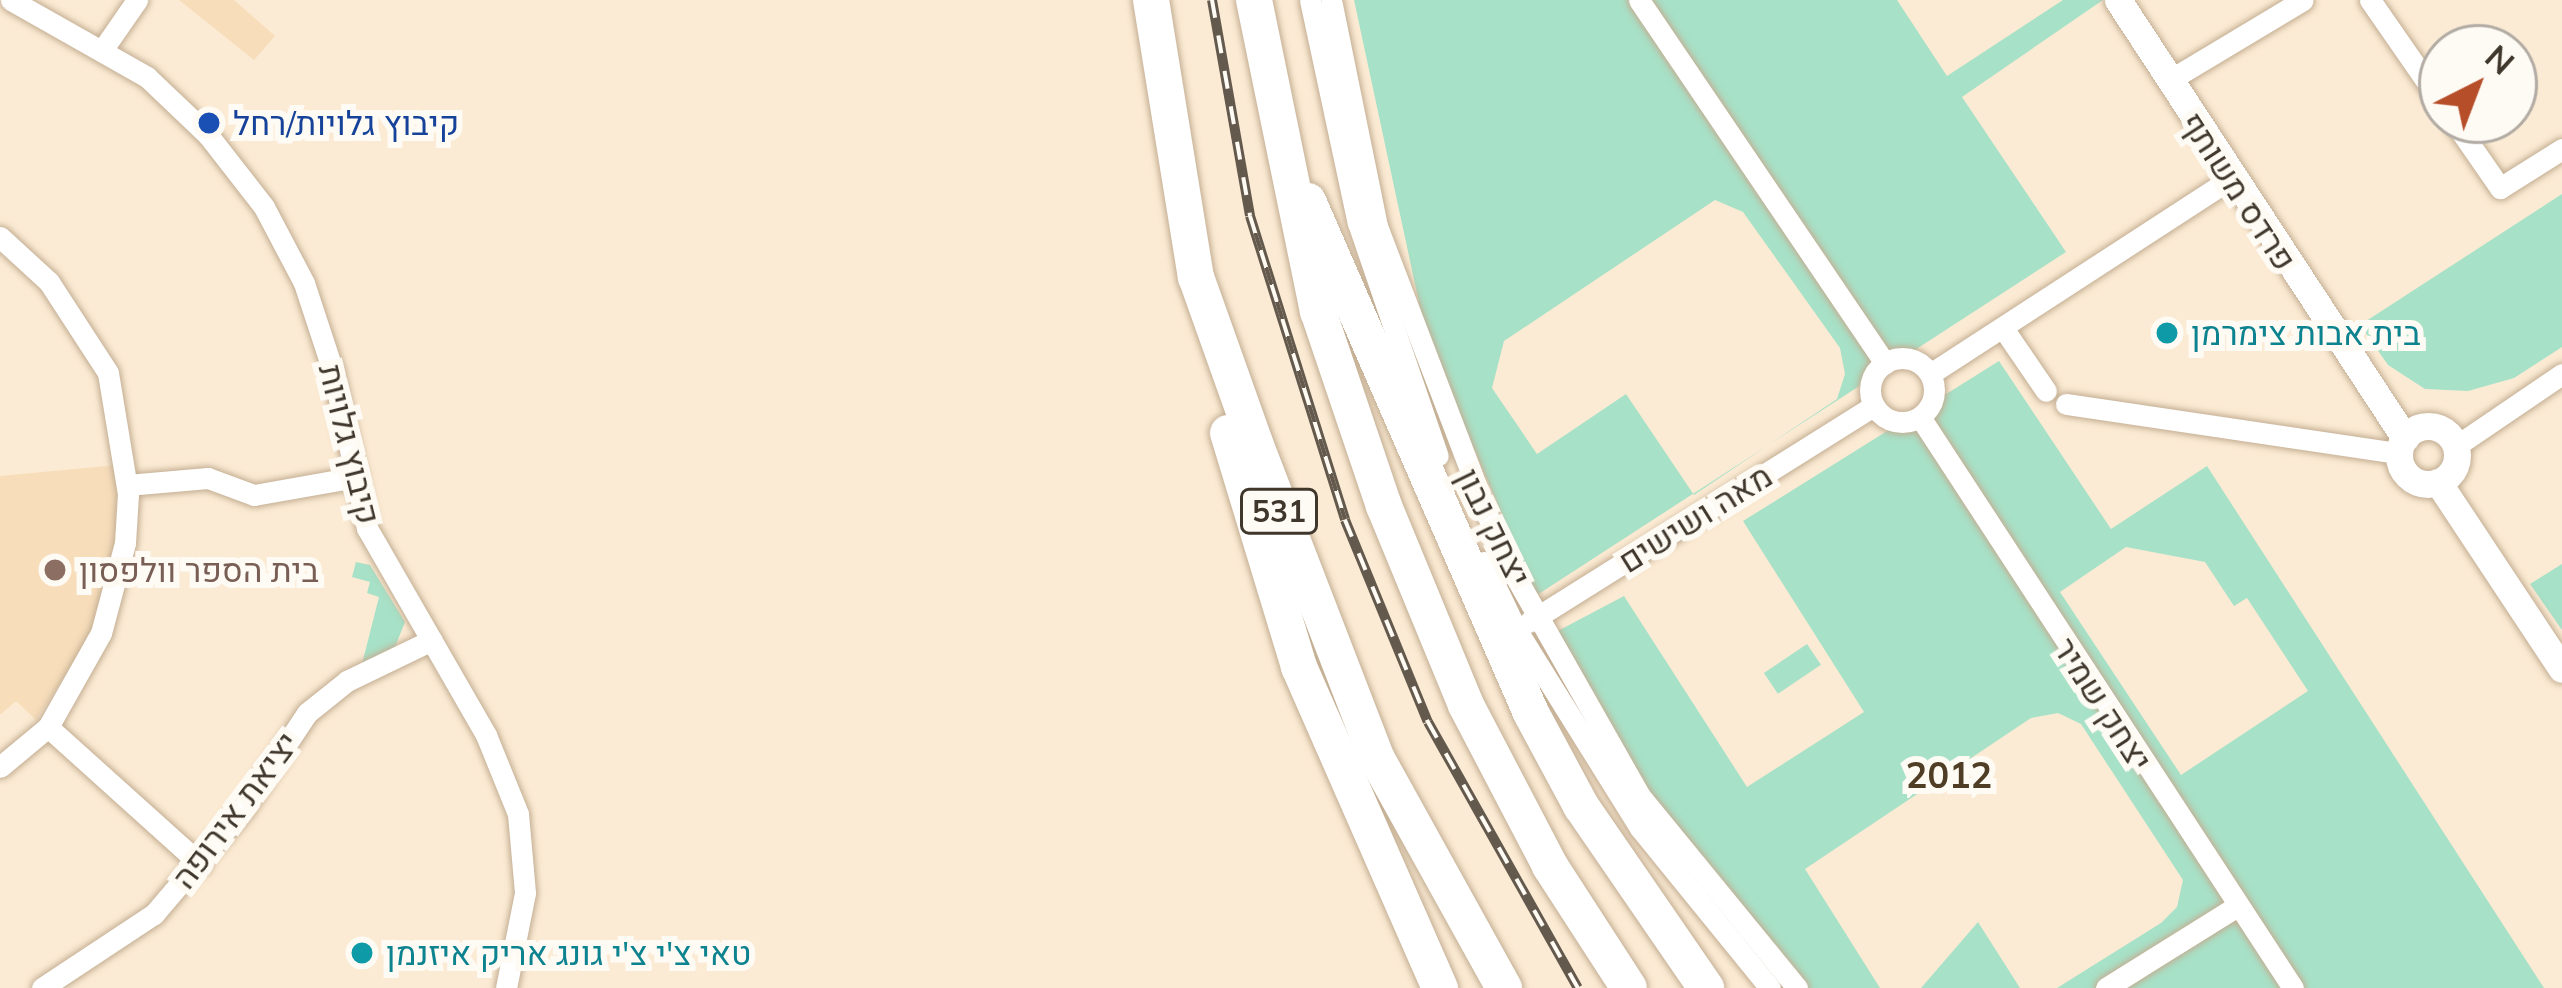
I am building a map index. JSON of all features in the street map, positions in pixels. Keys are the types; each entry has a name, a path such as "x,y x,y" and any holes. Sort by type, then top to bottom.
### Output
{"highway":[{"name":"531","path":"1151,0 1196,277 1338,670 1451,900 1504,988"},
{"path":"1253,0 1273,119 1318,311 1425,608 1539,845 1628,988"},
{"path":"1273,119 1531,713 1581,806 1706,988"},
{"path":"1196,277 1269,582 1440,988"}],"street":[{"name":"קיבוץ גלויות","path":"11,0 147,76 208,135 264,207 304,283 367,528 486,735 518,814 525,893 506,988"},
{"path":"103,49 137,0"},
{"name":"יצחק נבון","path":"1310,0 1358,223 1402,358 1516,629 1640,828 1770,988"},
{"name":"יצחק נבון","path":"1331,0 1356,138 1406,314 1472,487 1538,616 1640,796 1797,988"},
{"path":"1639,0 1885,363"},
{"name":"פרדס משותף","path":"2118,0 2402,446"},
{"path":"2168,81 2303,0"},
{"path":"2370,0 2418,69"},
{"path":"2470,144 2500,188 2562,149"},
{"path":"1930,374 2230,179"},
{"path":"0,237 49,282 108,373 127,485 125,543 101,633 48,727 0,767"},
{"path":"2002,328 2046,391"},
{"path":"1907,358 1930,374 1932,402 1920,416 1897,422 1874,406 1872,379 1885,363 1907,358"},
{"path":"2456,446 2562,374"},
{"path":"2066,404 2402,446 2428,426 2456,446"},
{"name":"מאה ושישים","path":"1516,629 1874,406"},
{"name":"יצחק שמיר","path":"1920,416 2234,908 2293,988"},
{"path":"2402,446 2408,476 2438,482 2562,670"},
{"path":"2438,482 2456,464 2456,446"},
{"path":"127,485 208,478 254,495 356,477"},
{"name":"יציאת אירופה","path":"42,988 154,914 200,864 307,713 347,681 432,640"},
{"path":"48,727 200,864"},
{"path":"2106,988 2234,908"}],"shaded area":[{"path":"179,0 234,0 275,36 254,60"},
{"name":"בית הספר וולפסון","path":"117,465 116,545 88,639 36,720 16,701 0,715 0,476"}],"green space":[{"path":"1354,0 1897,0 1947,76 2063,0 2103,0 1962,97 2066,252 1772,442 1837,399 1845,374 1840,348 1743,212 1715,200 1504,341 1492,388 1537,454 1626,394 1693,494 1537,595 1427,340"},
{"path":"2562,194 2562,347 2514,378 2468,391 2425,389 2388,365 2360,325"},
{"path":"1999,361 2111,529 2207,466 2544,988 2057,988 2161,923 2177,907 2183,880 2081,724 2058,713 2031,718 1805,869 1880,988 1765,988 1554,633 1624,596 1747,787 1864,712 1743,521","holes":["2126,547 2205,562 2234,606 2247,598 2308,691 2181,775 2060,592"]},
{"path":"356,562 370,565 405,622 395,647 362,664 379,597 367,593 370,582 352,577"},
{"path":"2562,564 2562,630 2530,584"},
{"path":"1807,644 1821,665 1778,694 1764,673"},
{"path":"1978,922 2020,988 1921,988"}],"railway":[{"path":"1212,0 1250,216 1345,520 1428,722 1578,988"}],"place":[{"name":"קיבוץ גלויות/רחל","path":"209,123"},
{"name":"בית אבות צימרמן","path":"2167,333"},
{"name":"בית הספר וולפסון","path":"55,570"},
{"name":"טאי צ'י צ'י גונג אריק איזנמן","path":"362,953"}],"district":[{"name":"2012","path":"1949,775"}]}
